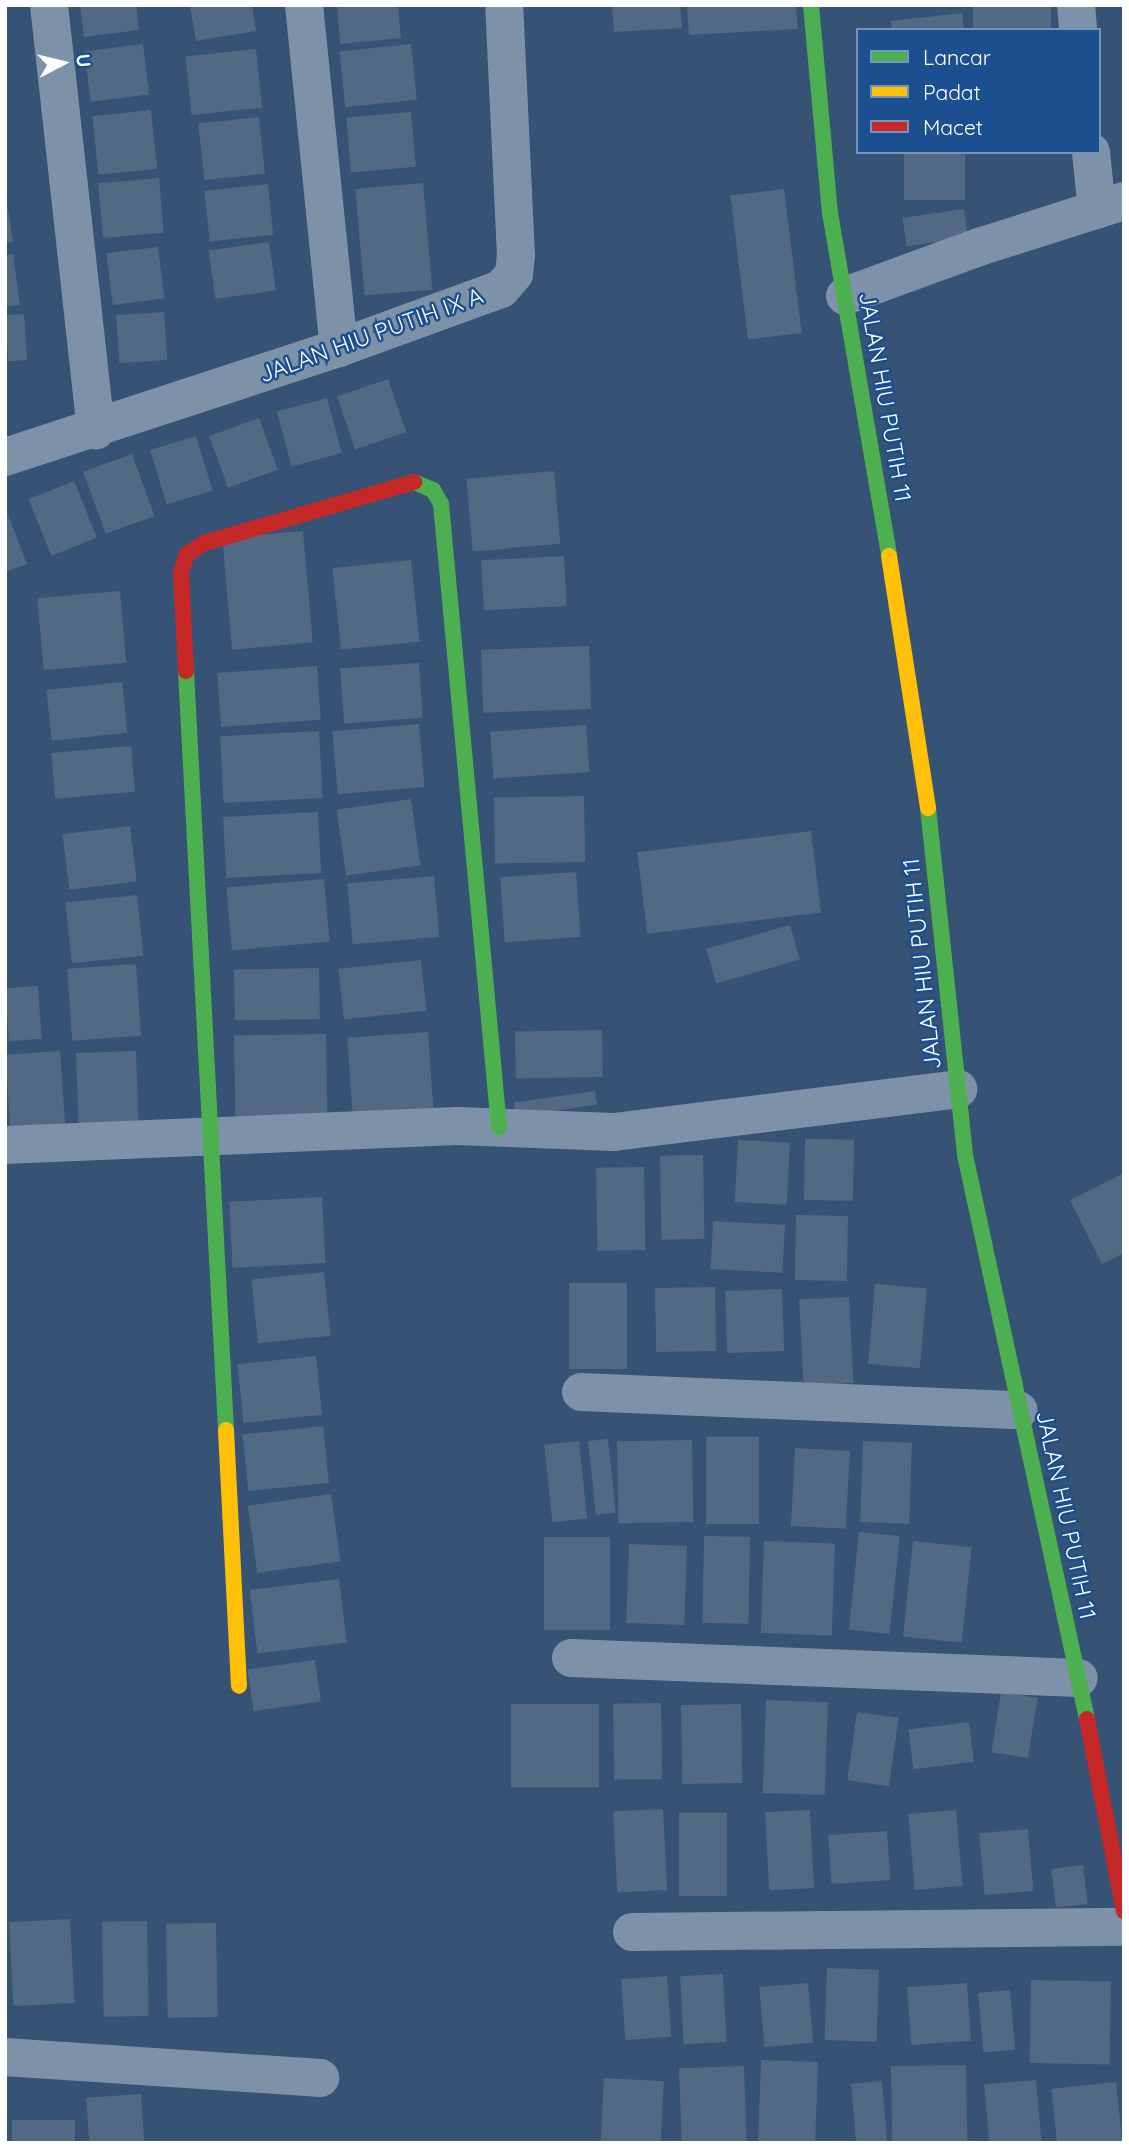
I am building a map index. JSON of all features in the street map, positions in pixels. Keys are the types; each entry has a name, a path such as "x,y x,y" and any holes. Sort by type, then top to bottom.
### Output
{"street":[{"path":"49,5 96,430"},
{"path":"304,5 339,348"},
{"name":"JALAN HIU PUTIH IX A","path":"5,457 96,430 339,348 501,289 514,274 505,5"},
{"name":"JALAN HIU PUTIH 11","path":"811,5 830,213 921,742 965,1156 1079,1678 1124,1911"},
{"path":"1076,5 1078,28"},
{"path":"845,296 1110,206 1092,154"},
{"path":"239,1686 213,1139 181,572 187,554 204,543 415,482 433,490 445,525 499,1127"},
{"path":"5,1146 499,1127 614,1132 958,1089"},
{"path":"581,1392 1019,1410"},
{"path":"571,1658 1079,1678"},
{"path":"632,1932 1124,1927"},
{"path":"5,2057 320,2078"}],"building":[{"path":"80,5 136,5 139,30 84,37"},
{"path":"190,5 252,5 256,31 196,41"},
{"path":"337,5 398,5 401,38 340,44"},
{"path":"612,5 680,5 682,28 614,32"},
{"path":"687,5 796,5 798,29 689,35"},
{"path":"973,5 1051,5 1051,28 973,28"},
{"path":"962,13 964,28 892,28 891,21"},
{"path":"143,44 149,95 91,102 84,51"},
{"path":"411,44 417,100 345,107 339,52"},
{"path":"256,49 262,108 192,115 185,56"},
{"path":"151,110 157,169 98,175 92,116"},
{"path":"411,112 416,167 351,172 346,118"},
{"path":"259,117 265,174 204,180 198,123"},
{"path":"904,154 965,154 965,200 904,200"},
{"path":"159,178 164,233 103,238 98,183"},
{"path":"423,183 432,290 365,296 355,189"},
{"path":"268,184 273,235 210,241 204,191"},
{"path":"784,189 802,333 748,340 730,196"},
{"path":"5,190 13,242 5,242"},
{"path":"964,209 968,238 907,246 903,218"},
{"path":"269,242 276,291 215,299 209,250"},
{"path":"158,247 164,299 113,305 106,253"},
{"path":"13,254 20,305 5,307 5,255"},
{"path":"164,312 167,360 119,363 116,315"},
{"path":"24,314 27,360 8,361 5,315"},
{"path":"388,379 406,432 355,450 337,397"},
{"path":"327,398 342,453 292,467 277,411"},
{"path":"259,418 278,470 228,488 209,436"},
{"path":"196,436 213,491 167,505 150,450"},
{"path":"132,454 155,516 106,534 83,472"},
{"path":"554,471 560,544 473,551 466,479"},
{"path":"74,481 97,538 51,556 29,499"},
{"path":"5,507 27,564 5,572"},
{"path":"303,531 313,643 232,650 222,538"},
{"path":"564,556 567,606 484,610 481,560"},
{"path":"411,560 420,642 341,650 332,568"},
{"path":"120,591 126,663 44,670 37,598"},
{"path":"589,646 591,709 483,713 481,650"},
{"path":"419,663 423,718 344,723 340,669"},
{"path":"317,666 321,720 221,727 217,673"},
{"path":"122,682 127,733 52,741 46,690"},
{"path":"419,724 424,787 338,794 332,732"},
{"path":"586,725 589,772 494,779 490,732"},
{"path":"319,731 323,798 224,803 220,736"},
{"path":"131,746 135,792 55,799 51,753"},
{"path":"584,796 585,862 495,864 494,798"},
{"path":"411,799 420,865 346,876 337,809"},
{"path":"318,812 321,873 226,878 223,817"},
{"path":"130,826 137,882 69,890 63,834"},
{"path":"811,831 821,912 647,934 637,852"},
{"path":"576,872 581,937 505,942 500,877"},
{"path":"434,876 439,937 353,944 347,884"},
{"path":"324,879 329,942 232,950 226,888"},
{"path":"137,895 143,956 72,963 65,903"},
{"path":"790,925 800,960 716,984 706,949"},
{"path":"421,960 426,1011 344,1019 338,969"},
{"path":"136,964 141,1036 72,1041 67,969"},
{"path":"319,968 320,1019 235,1020 234,969"},
{"path":"38,986 42,1039 9,1041 5,988"},
{"path":"602,1030 603,1077 516,1079 515,1032"},
{"path":"428,1032 434,1113 353,1118 347,1038"},
{"path":"326,1034 327,1118 235,1120 234,1036"},
{"path":"60,1051 65,1128 11,1132 5,1055"},
{"path":"136,1051 138,1122 79,1124 76,1053"},
{"path":"595,1091 597,1105 516,1116 514,1102"},
{"path":"805,1139 854,1140 853,1201 804,1200"},
{"path":"738,1140 790,1143 787,1205 735,1202"},
{"path":"703,1155 704,1239 661,1240 660,1156"},
{"path":"644,1167 645,1250 597,1251 596,1168"},
{"path":"1124,1173 1124,1253 1102,1264 1070,1200"},
{"path":"322,1197 325,1263 233,1268 229,1202"},
{"path":"796,1215 848,1216 847,1281 795,1280"},
{"path":"713,1221 785,1225 782,1273 710,1269"},
{"path":"324,1272 331,1336 258,1343 251,1280"},
{"path":"569,1283 627,1283 627,1369 569,1369"},
{"path":"875,1284 927,1289 920,1368 868,1364"},
{"path":"715,1287 716,1351 656,1352 655,1288"},
{"path":"782,1289 784,1351 727,1353 725,1291"},
{"path":"849,1297 854,1383 804,1385 799,1300"},
{"path":"316,1356 322,1415 244,1423 237,1364"},
{"path":"323,1426 329,1483 248,1491 242,1434"},
{"path":"706,1437 759,1437 759,1524 706,1524"},
{"path":"608,1439 616,1513 596,1515 588,1441"},
{"path":"692,1440 693,1522 618,1523 617,1441"},
{"path":"579,1441 587,1519 552,1522 544,1445"},
{"path":"863,1441 912,1443 909,1524 860,1522"},
{"path":"795,1448 850,1451 846,1529 791,1526"},
{"path":"331,1494 340,1561 257,1573 248,1506"},
{"path":"859,1532 900,1536 890,1634 849,1629"},
{"path":"704,1536 750,1537 748,1624 702,1623"},
{"path":"544,1537 610,1537 610,1630 544,1630"},
{"path":"764,1541 835,1543 832,1635 761,1633"},
{"path":"913,1541 972,1547 962,1643 903,1636"},
{"path":"629,1544 687,1546 684,1625 626,1623"},
{"path":"339,1579 347,1643 257,1653 250,1590"},
{"path":"315,1660 321,1702 254,1711 248,1669"},
{"path":"1001,1692 1038,1698 1028,1758 991,1752"},
{"path":"766,1700 828,1702 825,1795 763,1793"},
{"path":"661,1703 662,1779 614,1780 613,1704"},
{"path":"511,1704 599,1704 599,1787 511,1787"},
{"path":"741,1704 742,1783 682,1784 681,1705"},
{"path":"857,1712 899,1718 889,1786 847,1780"},
{"path":"969,1722 974,1762 913,1769 908,1729"},
{"path":"663,1809 667,1890 617,1893 613,1812"},
{"path":"810,1810 814,1888 769,1890 765,1812"},
{"path":"956,1810 963,1886 915,1890 908,1814"},
{"path":"679,1813 727,1813 727,1896 679,1896"},
{"path":"1028,1829 1033,1891 985,1895 979,1833"},
{"path":"887,1831 890,1880 832,1884 828,1835"},
{"path":"1083,1865 1088,1904 1056,1908 1051,1869"},
{"path":"70,1919 74,2003 13,2006 9,1922"},
{"path":"147,1921 149,2016 104,2017 102,1922"},
{"path":"216,1923 218,2017 168,2018 166,1924"},
{"path":"827,1968 879,1970 876,2042 824,2040"},
{"path":"723,1974 727,2042 684,2044 680,1976"},
{"path":"667,1976 671,2037 625,2040 621,1979"},
{"path":"1031,1980 1111,1981 1110,2064 1030,2063"},
{"path":"808,1983 813,2043 764,2047 759,1987"},
{"path":"967,1983 971,2041 911,2045 907,1987"},
{"path":"1010,1990 1015,2050 983,2053 978,1993"},
{"path":"761,2060 818,2062 815,2143 758,2143"},
{"path":"966,2065 967,2143 892,2143 891,2066"},
{"path":"744,2066 747,2143 682,2143 679,2068"},
{"path":"604,2078 664,2081 661,2143 601,2143"},
{"path":"1036,2080 1041,2143 989,2143 984,2085"},
{"path":"882,2081 887,2143 856,2143 851,2084"},
{"path":"1116,2082 1122,2143 1057,2143 1051,2089"},
{"path":"141,2094 144,2143 89,2143 86,2098"},
{"path":"12,2120 75,2120 75,2143 12,2143"}],"traffic: fast":[{"path":"811,5 830,213 889,556"},
{"path":"414,482 433,490 441,504 499,1127"},
{"path":"186,671 226,1430"},
{"path":"928,808 965,1155 1087,1719"}],"traffic: slow":[{"path":"889,556 928,808"},
{"path":"226,1430 239,1686"}],"traffic: jam":[{"path":"186,671 181,572 187,554 204,543 414,482"},
{"path":"1087,1719 1124,1911"}]}
